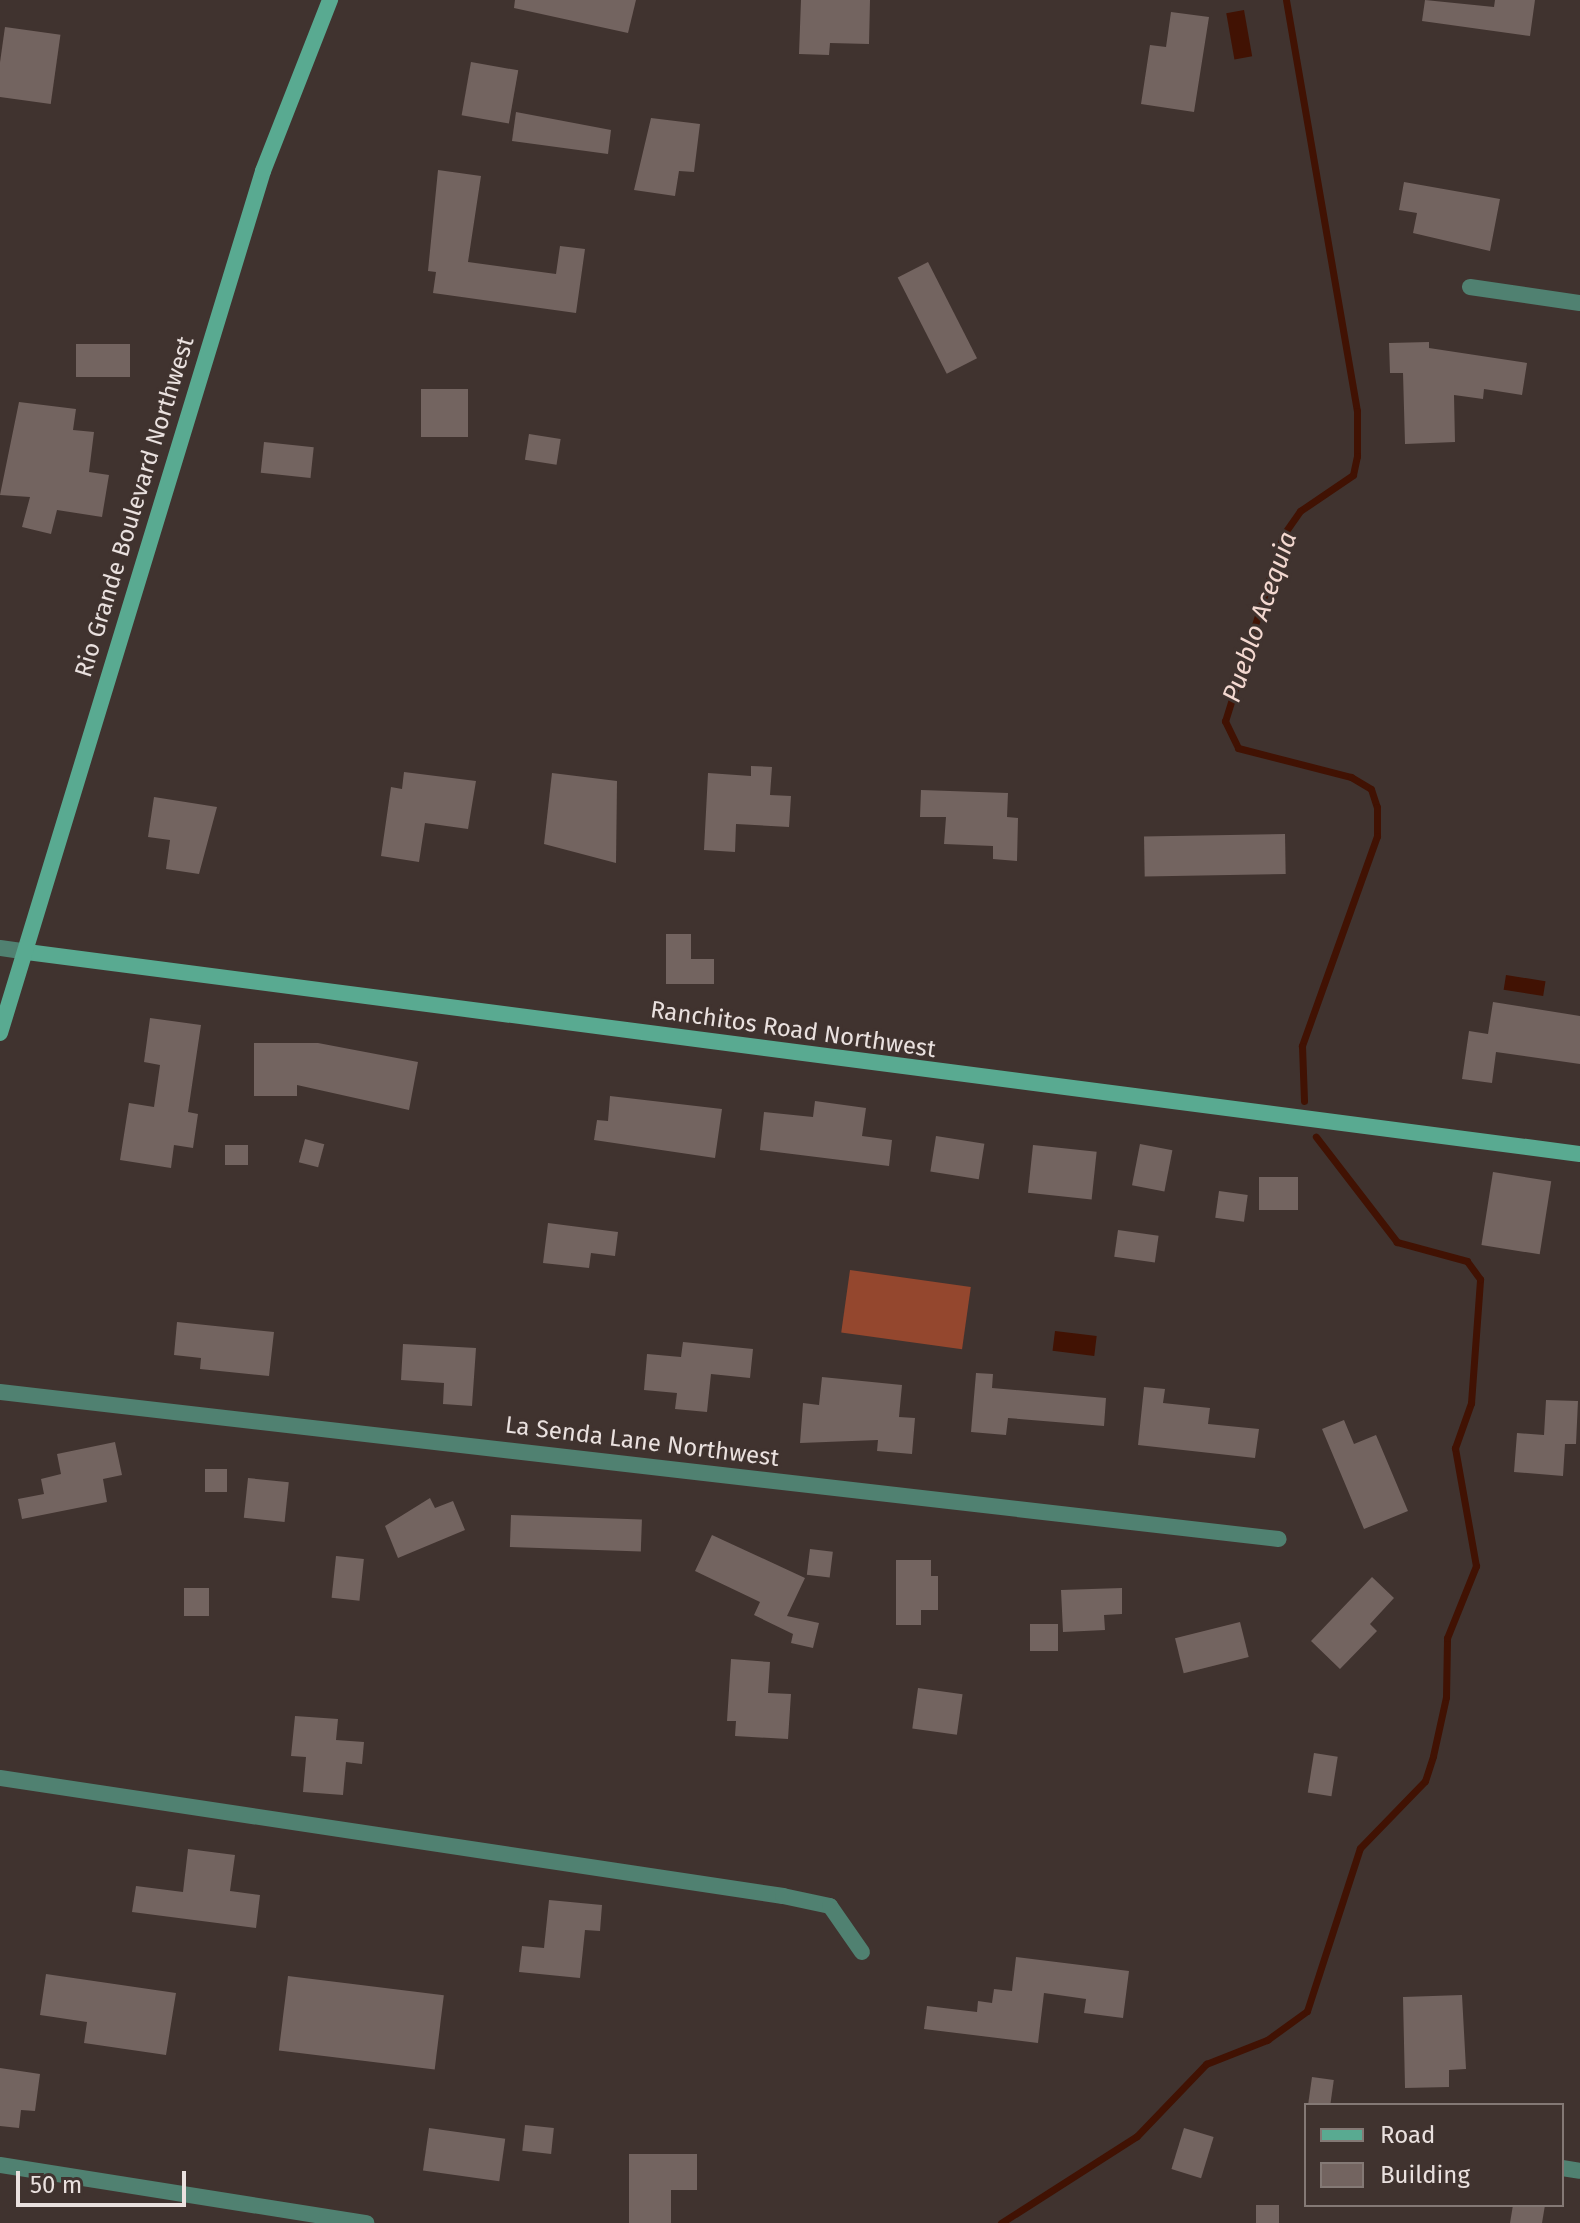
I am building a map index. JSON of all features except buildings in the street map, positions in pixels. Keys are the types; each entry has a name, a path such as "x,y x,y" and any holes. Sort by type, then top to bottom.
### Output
{"street":[{"name":"Rio Grande Boulevard Northwest","path":"0,1033 263,171 330,0"},
{"path":"1470,287 1580,303"},
{"name":"Ranchitos Road Northwest","path":"0,948 1580,1154"},
{"name":"La Senda Lane Northwest","path":"0,1392 1279,1539"},
{"path":"0,1778 795,1898 830,1906 862,1952"},
{"path":"0,2165 366,2223"}],"shaded area":[{"path":"1244,10 1252,56 1234,59 1226,13"},
{"path":"1506,975 1546,981 1543,996 1504,990"},
{"path":"850,1270 971,1287 962,1349 841,1332"},
{"path":"1055,1331 1097,1336 1094,1356 1053,1351"}],"waterway":[{"name":"Pueblo Acequia","path":"1286,0 1357,411 1357,456 1353,475 1300,511 1283,535 1225,721 1238,748 1351,777 1371,789 1377,807 1377,836 1302,1046 1304,1101"},
{"name":"Pueblo Acequia","path":"1001,2223 1137,2136 1206,2064 1267,2040 1307,2011 1360,1848 1425,1781 1433,1756 1446,1697 1447,1638 1476,1566 1455,1448 1471,1403 1480,1279 1467,1261 1397,1242 1316,1137"}]}
